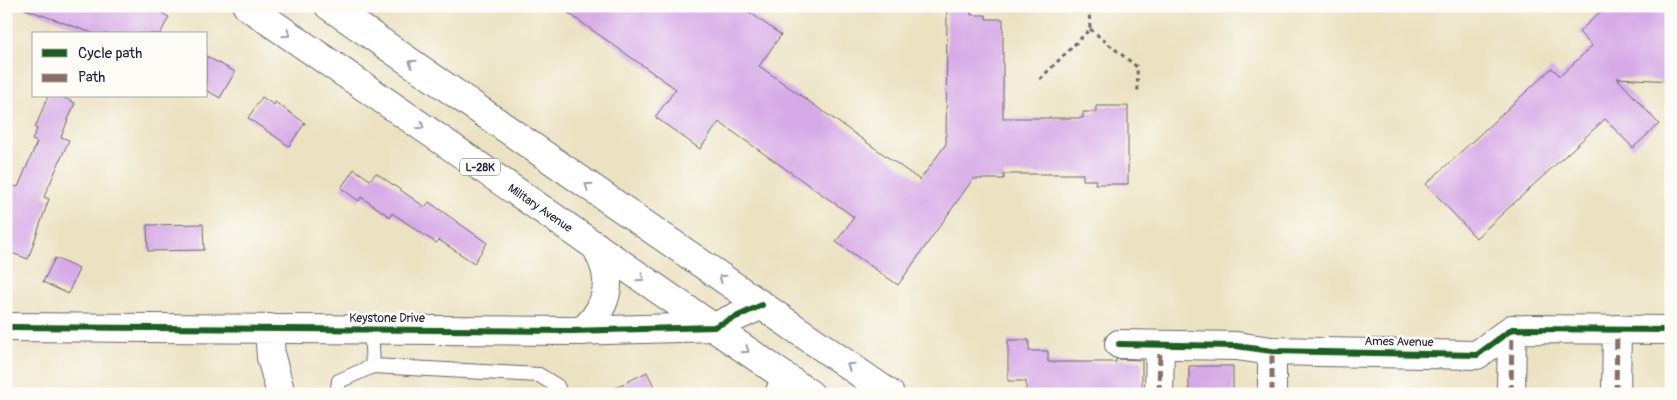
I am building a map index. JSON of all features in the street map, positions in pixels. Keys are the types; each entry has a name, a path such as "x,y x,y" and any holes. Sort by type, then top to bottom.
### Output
{"street":[{"name":"Military Avenue","path":"247,6 714,327 775,383 810,394"},
{"path":"329,6 890,394"},
{"path":"582,331 598,314 607,286 605,269 596,246"},
{"name":"Keystone Drive","path":"6,327 582,331 714,327 762,305"},
{"path":"269,328 271,357 282,394"},
{"path":"1511,394 1512,329 1671,330"},
{"name":"Ames Avenue","path":"1119,344 1236,346 1272,351 1477,355 1512,329"},
{"path":"1616,394 1617,329"},
{"path":"1159,394 1160,345"},
{"path":"1272,351 1272,394"}],"lane":[{"path":"371,329 373,366"},
{"path":"337,394 338,381 373,366 539,375 557,386 560,394"}],"path":[{"path":"1040,79 1090,29 1089,6"},
{"path":"1090,29 1137,67 1138,94"}],"building":[{"path":"26,6 148,6 169,17 161,32 89,32 25,9"},
{"path":"558,6 741,6 781,35 759,66 920,180 946,144 947,6 971,6 971,15 986,15 986,19 1003,19 1003,118 1083,118 1083,112 1096,112 1096,106 1128,106 1128,184 1095,184 1096,180 1083,180 1083,174 1004,174 1004,179 973,179 898,285 836,242 854,217 719,122 700,149 655,117 676,89"},
{"path":"1606,6 1671,6 1671,81 1617,78 1659,124 1633,148 1605,119 1476,238 1426,184 1552,68 1560,76 1592,46 1579,32"},
{"path":"208,57 235,72 220,98 208,91"},
{"path":"262,97 274,105 275,102 305,123 289,146 248,118"},
{"path":"47,98 64,98 75,103 61,137 69,140 44,197 49,199 28,259 6,251 6,198 11,185 18,187 37,142 32,140 37,129 35,128"},
{"path":"354,169 370,180 376,173 425,207 429,202 487,243 474,263 439,240 436,243 392,213 390,217 361,197 359,201 341,188"},
{"path":"203,224 204,250 148,251 147,225"},
{"path":"55,258 79,269 68,294 43,282"},
{"path":"1008,340 1029,340 1029,351 1048,351 1048,362 1116,362 1116,359 1142,360 1142,394 1026,393 1026,381 1008,381"},
{"path":"1189,366 1233,366 1233,394 1189,394"},
{"path":"647,372 658,394 603,394"}],"marked path":[{"path":"1511,394 1512,329"},
{"path":"1616,394 1617,329"},
{"path":"1159,394 1160,345"},
{"path":"1272,351 1272,394"}],"cycle path":[{"path":"6,327 571,331 714,327 762,305"},
{"path":"1119,344 1236,346 1272,351 1477,355 1512,329 1671,330"}]}
